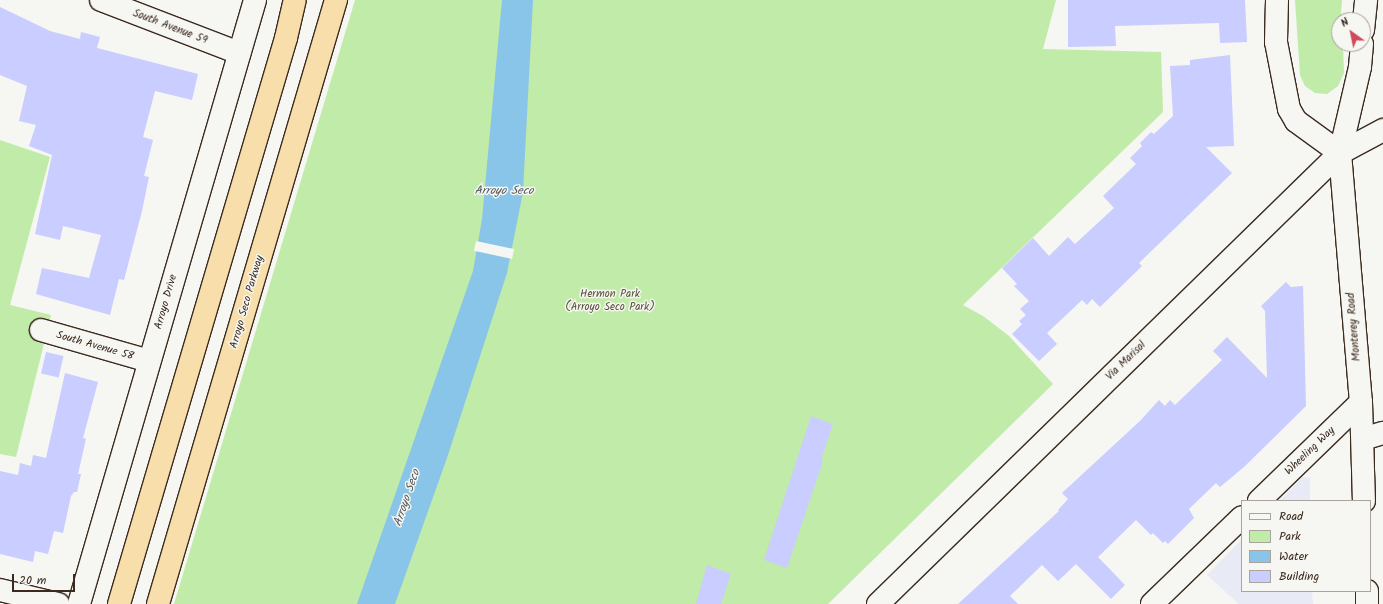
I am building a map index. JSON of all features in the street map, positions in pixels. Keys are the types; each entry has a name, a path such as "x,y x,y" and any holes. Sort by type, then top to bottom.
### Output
{"highway":[{"path":"119,604 284,46 295,0"},
{"name":"Arroyo Seco Parkway","path":"158,604 336,0"}],"street":[{"name":"South Avenue 59","path":"101,0 239,53"},
{"name":"Arroyo Drive","path":"79,604 255,0"},
{"path":"1278,0 1276,42 1289,109 1296,121 1340,153"},
{"path":"1365,12 1366,0"},
{"name":"Monterey Road","path":"1361,52 1360,67 1340,153 1361,402 1373,436 1364,500"},
{"name":"Via Marisol","path":"878,604 1340,153 1383,130"},
{"name":"South Avenue 58","path":"41,330 149,361"},
{"name":"Wheeling Way","path":"1260,500 1361,402"},
{"path":"1152,604 1241,518"},
{"path":"0,590 58,604"},
{"path":"1367,592 1367,604"}],"shaded area":[{"path":"1303,477 1310,478 1310,500 1280,500"},
{"path":"1241,540 1241,592 1312,592 1313,604 1239,604 1207,575"}],"green space":[{"name":"Hermon Park (Arroyo Seco Park)","path":"355,0 1056,0 1043,49 1161,52 1163,112 963,305 983,316 1009,336 1053,384 828,604 174,604"},
{"path":"1295,0 1342,0 1341,12 1331,12 1331,52 1343,52 1344,73 1338,86 1327,94 1315,93 1305,86 1300,75"},
{"path":"0,140 50,157 10,305 51,315 16,457 0,454"}],"water":[{"name":"Arroyo Seco","path":"502,0 533,0 523,192 507,273 447,458 395,604 357,604 473,271 482,219"}],"pier":[{"path":"476,241 514,249 512,259 474,251"}],"building":[{"path":"1068,0 1245,0 1247,42 1220,43 1219,23 1115,26 1116,46 1068,47"},
{"path":"0,7 50,31 80,39 81,32 100,37 97,48 198,74 192,100 155,91 143,137 153,140 144,176 149,177 142,211 124,280 119,279 110,315 36,294 42,268 89,278 101,235 63,226 60,240 35,234 52,155 29,146 36,125 19,121 27,86 0,75"},
{"path":"1230,55 1234,146 1206,147 1232,173 1139,263 1142,266 1100,307 1092,299 1087,305 1082,300 1047,333 1057,344 1039,361 1012,334 1022,324 1019,321 1026,315 1020,309 1029,301 1014,286 1017,284 1002,268 1033,238 1049,256 1068,237 1075,244 1114,208 1103,196 1136,164 1130,158 1142,146 1140,143 1151,132 1154,134 1173,116 1170,66 1190,65 1190,60"},
{"path":"1286,282 1291,287 1303,286 1306,406 1244,467 1220,487 1216,483 1189,509 1194,518 1168,544 1165,541 1163,543 1153,533 1151,535 1136,520 1098,557 1125,585 1111,599 1076,564 1058,581 1042,565 1010,596 1018,604 958,604 1059,511 1058,510 1068,499 1062,493 1141,420 1159,400 1165,406 1170,400 1175,405 1222,360 1213,351 1227,337 1267,378 1265,311 1261,306"},
{"path":"46,352 64,356 59,377 41,373"},
{"path":"65,373 98,382 83,438 86,439 78,474 81,474 77,492 74,492 71,496 63,533 54,531 48,554 35,551 33,562 0,554 0,471 18,475 20,463 31,466 33,455 46,458"},
{"path":"811,416 833,424 821,460 823,461 787,568 764,560"},
{"path":"707,565 731,574 721,604 696,604"}]}
